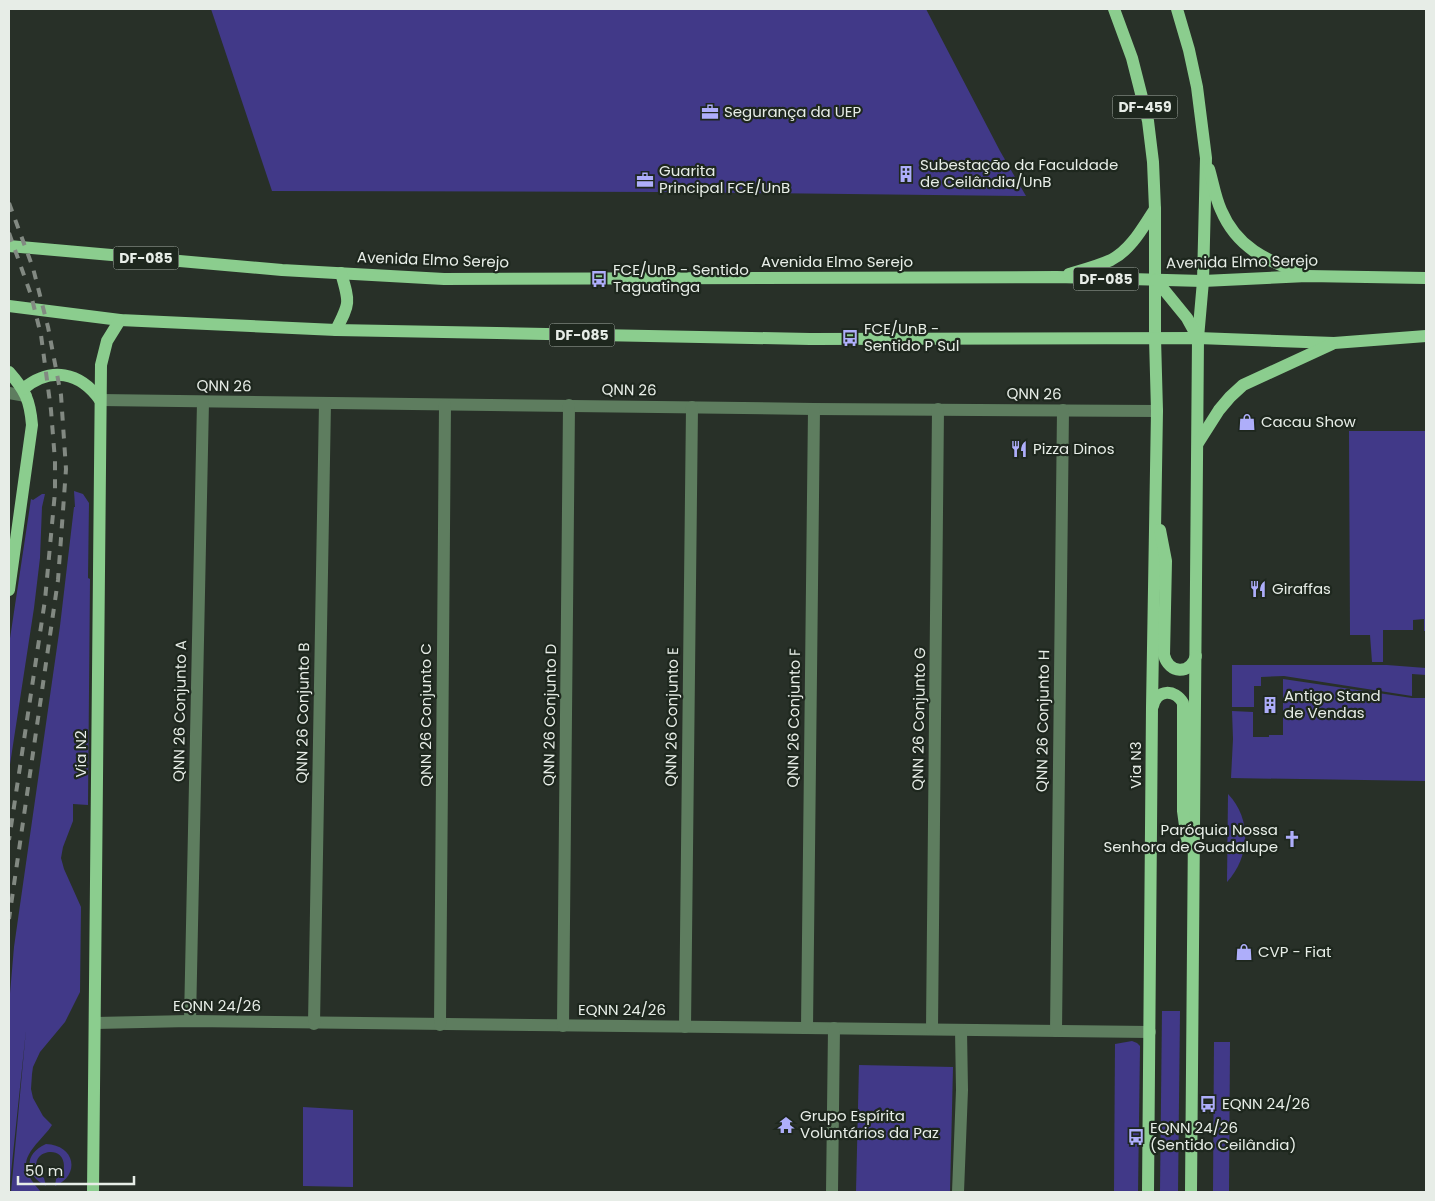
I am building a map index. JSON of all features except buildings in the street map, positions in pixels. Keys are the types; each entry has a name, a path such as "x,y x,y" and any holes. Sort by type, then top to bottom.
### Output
{"main road":[{"name":"DF-459","path":"1114,9 1132,58 1148,121 1153,162 1155,208 1156,338"},
{"name":"DF-459","path":"1177,9 1197,87 1206,158 1203,281 1198,338"},
{"path":"1206,158 1221,210 1232,230 1249,249 1271,262 1307,276"},
{"path":"1057,277 1100,265 1123,252 1140,232 1155,208"},
{"name":"Avenida Elmo Serejo","path":"9,246 272,269 444,279 1057,277 1203,281 1307,276 1426,278"},
{"path":"336,330 347,306 348,298 341,273"},
{"path":"1156,280 1186,318 1198,338 1191,1192"},
{"name":"DF-085","path":"9,306 120,320 336,330 810,339 1198,338 1334,343 1426,336"},
{"name":"Via N2","path":"93,1192 101,365 104,348 120,320"},
{"name":"Via N3","path":"1148,1192 1152,707 1157,411 1156,338"},
{"path":"1198,443 1219,410 1243,385 1334,343"},
{"path":"9,372 24,392 30,409 32,425 9,590"},
{"path":"24,392 39,378 58,374 77,378 85,383 100,400"},
{"path":"1155,506 1166,561 1164,655 1172,668 1182,670 1191,665 1196,656"},
{"path":"1152,707 1157,698 1165,693 1176,694 1183,703 1183,811 1194,890"}],"street":[{"path":"9,394 24,392"},
{"name":"QNN 26","path":"100,400 692,408 1157,411"},
{"name":"QNN 26 Conjunto A","path":"190,1021 203,402"},
{"name":"QNN 26 Conjunto B","path":"314,1024 325,403"},
{"name":"QNN 26 Conjunto C","path":"440,1025 445,404"},
{"name":"QNN 26 Conjunto D","path":"563,1026 569,405"},
{"name":"QNN 26 Conjunto E","path":"685,1027 692,408"},
{"name":"QNN 26 Conjunto F","path":"807,1028 814,409"},
{"name":"QNN 26 Conjunto G","path":"932,1029 938,409"},
{"name":"QNN 26 Conjunto H","path":"1056,1031 1063,410"},
{"name":"EQNN 24/26","path":"94,1023 190,1021 314,1024 1150,1032"},
{"path":"832,1192 834,1028"},
{"path":"958,1192 962,1090 961,1030"}],"shaded area":[{"path":"211,9 926,9 1000,151 1026,196 659,192 272,191"},
{"path":"1349,431 1426,431 1426,631 1424,631 1424,619 1413,620 1413,630 1383,630 1383,662 1372,662 1370,635 1350,635"},
{"path":"74,491 83,494 89,503 88,805 73,804 73,821 61,858 81,907 80,992 65,1022 40,1052 33,1067 31,1089 33,1098 43,1116 52,1125 33,1149 26,1162 29,1176 41,1192 11,1192 26,1030 9,1192 9,1005 14,947 60,626 75,507"},
{"path":"45,494 42,507 40,558 9,771 9,645 31,499 33,500"},
{"path":"1232,665 1387,665 1426,668 1426,675 1412,674 1412,696 1284,676 1261,677 1261,686 1254,686 1254,707 1232,707"},
{"path":"1283,679 1412,698 1426,698 1426,781 1231,778 1232,711 1253,712 1253,737 1283,735"},
{"path":"1228,794 1236,804 1241,815 1245,838 1244,850 1240,861 1235,872 1227,882"},
{"path":"1162,1011 1180,1011 1178,1192 1160,1192"},
{"path":"1132,1041 1140,1046 1138,1192 1114,1192 1115,1044"},
{"path":"1214,1042 1230,1042 1229,1192 1213,1192"},
{"path":"859,1065 953,1067 950,1192 856,1192"},
{"path":"303,1107 353,1110 353,1187 303,1186"},
{"path":"46,1144 63,1149 71,1161 69,1175 55,1186 56,1179 62,1174 64,1168 63,1159 59,1155 54,1152 48,1152 39,1157 36,1163 38,1172 44,1178 46,1186 31,1171 30,1159 33,1153"}],"railway":[{"path":"9,203 33,268 48,327 61,395 66,469 58,580 9,919"},
{"path":"9,233 31,295 41,335 51,410 55,461 55,492 45,600 9,840"}],"place":[{"name":"Segurança da UEP","path":"710,112"},
{"name":"Subestação da Faculdade de Ceilândia/UnB","path":"906,174"},
{"name":"Guarita Principal FCE/UnB","path":"645,180"},
{"name":"FCE/UnB - Sentido Taguatinga","path":"599,279"},
{"name":"FCE/UnB - Sentido P Sul","path":"850,338"},
{"name":"Cacau Show","path":"1247,422"},
{"name":"Pizza Dinos","path":"1019,449"},
{"name":"Giraffas","path":"1258,589"},
{"name":"Antigo Stand de Vendas","path":"1270,705"},
{"name":"Paróquia Nossa Senhora de Guadalupe","path":"1292,839"},
{"name":"CVP - Fiat","path":"1244,952"},
{"name":"EQNN 24/26","path":"1208,1104"},
{"name":"Grupo Espírita Voluntários da Paz","path":"786,1125"},
{"name":"EQNN 24/26 (Sentido Ceilândia)","path":"1136,1137"}]}
